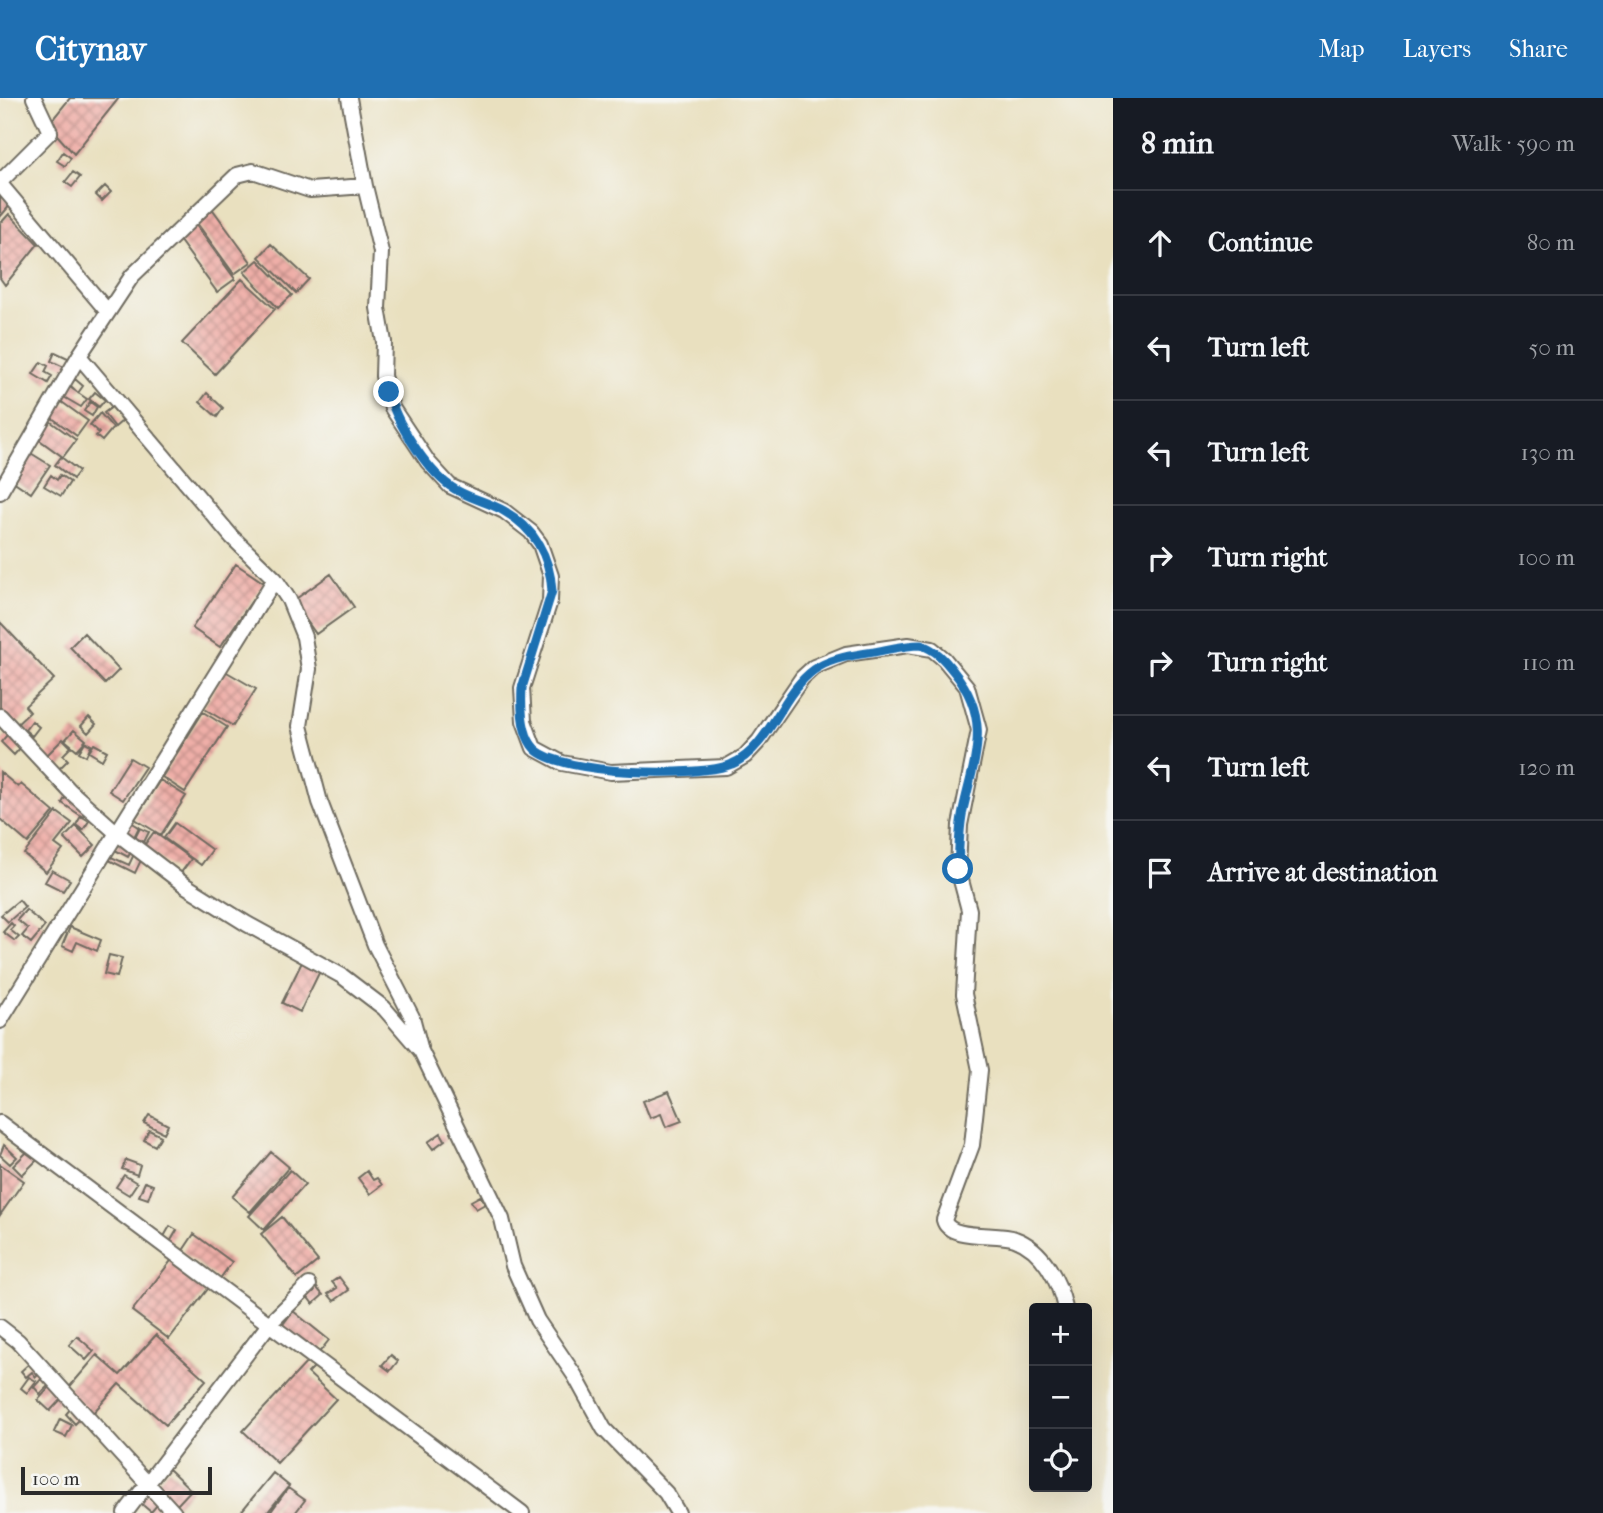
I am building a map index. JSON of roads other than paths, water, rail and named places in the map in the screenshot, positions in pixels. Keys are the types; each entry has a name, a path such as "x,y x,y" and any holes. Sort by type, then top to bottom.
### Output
{"street":[{"path":"34,98 50,131 0,183 108,312"},
{"path":"349,98 365,186 381,252 378,308 384,342 383,376 392,408 444,481 463,494 504,510 531,532 540,544 551,576 550,601 522,688 524,721 534,748 562,763 611,772 726,766 745,756 759,741 796,686 814,667 846,654 908,645 932,649 967,687 979,730 960,825 958,869 970,909 964,994 980,1070 972,1145 944,1220 951,1230 966,1235 1000,1235 1027,1244 1047,1265 1063,1303"},
{"path":"0,492 79,356 138,269 237,176 253,171 310,190 365,186"},
{"path":"79,356 232,537 275,579 289,600 304,637 309,669 300,726 320,802 375,945 412,1017 421,1051 502,1219 513,1266 537,1321 575,1376 604,1429 666,1493 678,1513"},
{"path":"0,1021 275,579"},
{"path":"0,716 70,791 118,834 216,905 342,976 384,1007 421,1051"},
{"path":"0,1123 522,1513"},
{"path":"125,1513 270,1323 309,1285"},
{"path":"0,1327 19,1341 174,1513"}]}
